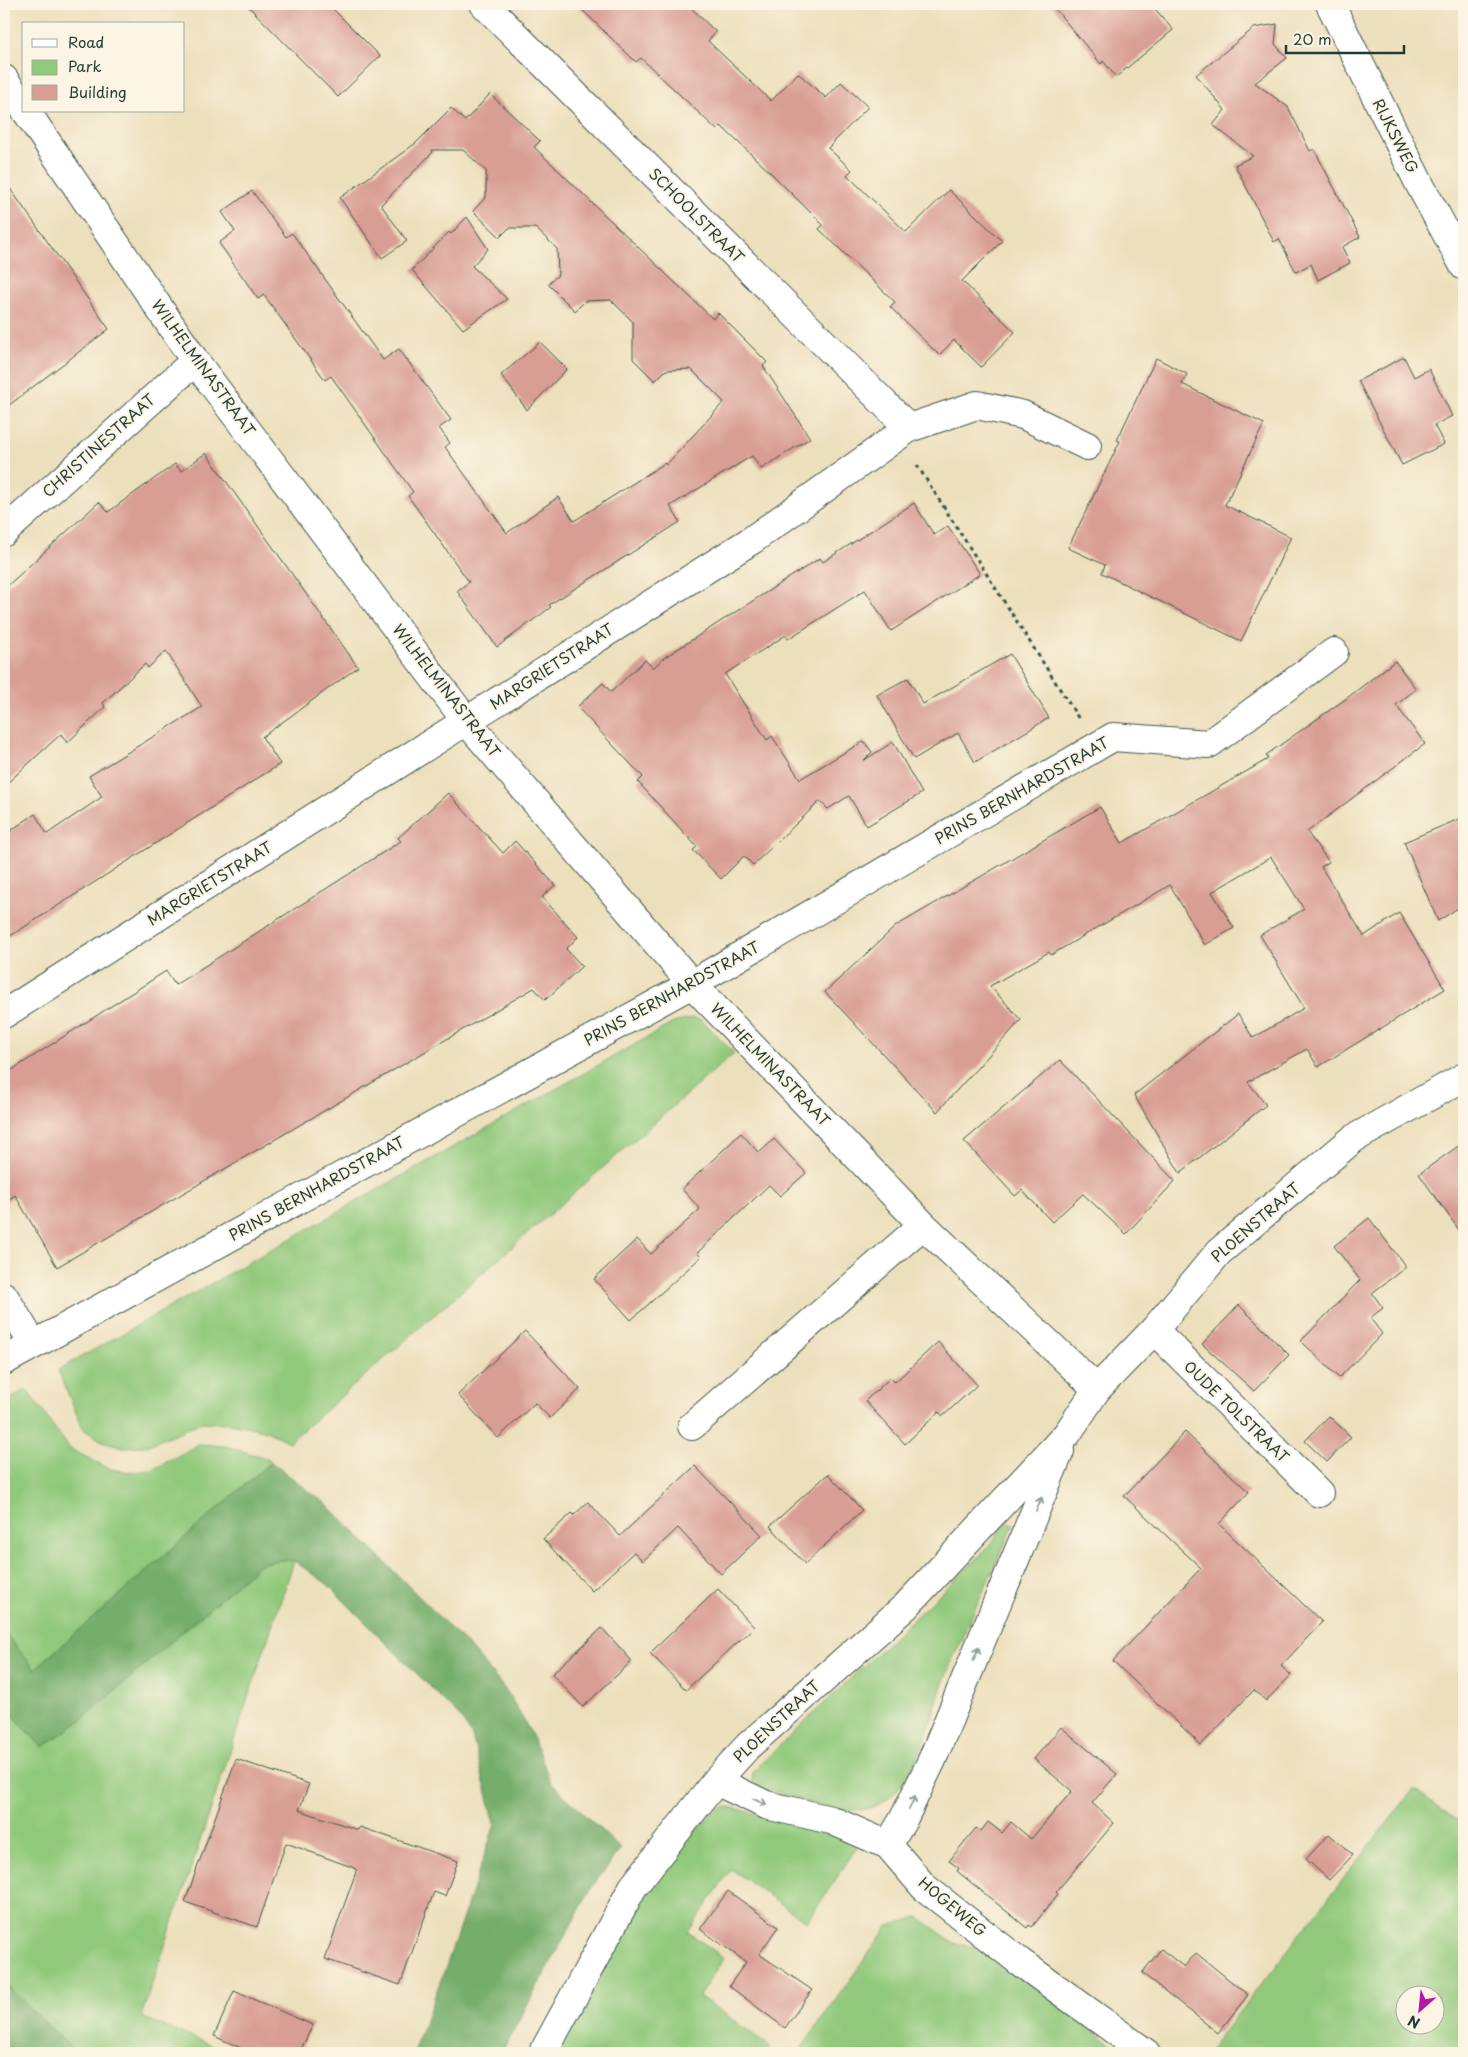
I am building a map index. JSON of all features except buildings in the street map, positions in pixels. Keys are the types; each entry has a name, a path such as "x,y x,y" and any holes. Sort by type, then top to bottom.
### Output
{"street":[{"name":"SCHOOLSTRAAT","path":"484,4 904,432"},
{"name":"RIJKSWEG","path":"1330,4 1420,185 1464,266"},
{"name":"WILHELMINASTRAAT","path":"4,79 22,106"},
{"name":"WILHELMINASTRAAT","path":"26,112 195,361 467,722 692,984 923,1225 1098,1389"},
{"name":"CHRISTINESTRAAT","path":"4,532 195,361"},
{"name":"MARGRIETSTRAAT","path":"4,1014 752,540 904,432 977,405 1023,415 1087,446"},
{"name":"PRINS BERNHARDSTRAAT","path":"4,1361 692,984 1113,737 1209,744 1334,652"},
{"name":"PLOENSTRAAT","path":"543,2053 633,1887 716,1781 748,1746 906,1606 1067,1434 1098,1389 1154,1330 1219,1252 1353,1139 1464,1077"},
{"path":"692,1426 923,1225"},
{"path":"4,1296 33,1344"},
{"name":"OUDE TOLSTRAAT","path":"1154,1330 1319,1493"},
{"name":"PLOENSTRAAT","path":"888,1846 903,1820 932,1760 1067,1434"},
{"name":"HOGEWEG","path":"716,1781 766,1805 831,1820 888,1846 924,1887 1020,1962 1146,2053"}],"path":[{"path":"904,432 1096,747"}],"green space":[{"path":"692,1018 702,1020 734,1053 289,1442 264,1430 230,1423 202,1422 146,1446 123,1447 102,1441 83,1429 58,1370 673,1023"},
{"path":"26,1389 70,1449 110,1469 129,1472 152,1470 199,1444 225,1446 266,1458 271,1462 35,1669 4,1632 4,1402"},
{"path":"271,1462 329,1506 475,1653 508,1693 531,1733 551,1783 621,1849 592,1887 501,2053 413,2053 447,1964 495,1824 472,1736 460,1717 326,1583 294,1561 279,1560 260,1564 79,1722 42,1747 4,1705 4,1632 35,1669"},
{"path":"1006,1522 1014,1524 955,1654 916,1762 896,1792 882,1803 869,1808 854,1810 820,1806 757,1786 752,1781 753,1771 985,1551"},
{"path":"279,1560 294,1561 141,2017 231,2053 76,2053 4,1983 4,1705 42,1747 79,1722 260,1564"},
{"path":"1414,1789 1464,1825 1464,2053 1207,2053"},
{"path":"725,1806 845,1835 857,1847 807,1922 731,1869 688,1932 724,1958 699,1996 771,2047 766,2053 552,2053 631,1907 713,1812"},
{"path":"918,1917 954,1943 980,1948 1124,2053 798,2053 888,1926"},
{"path":"4,1983 76,2053 4,2053"}]}
